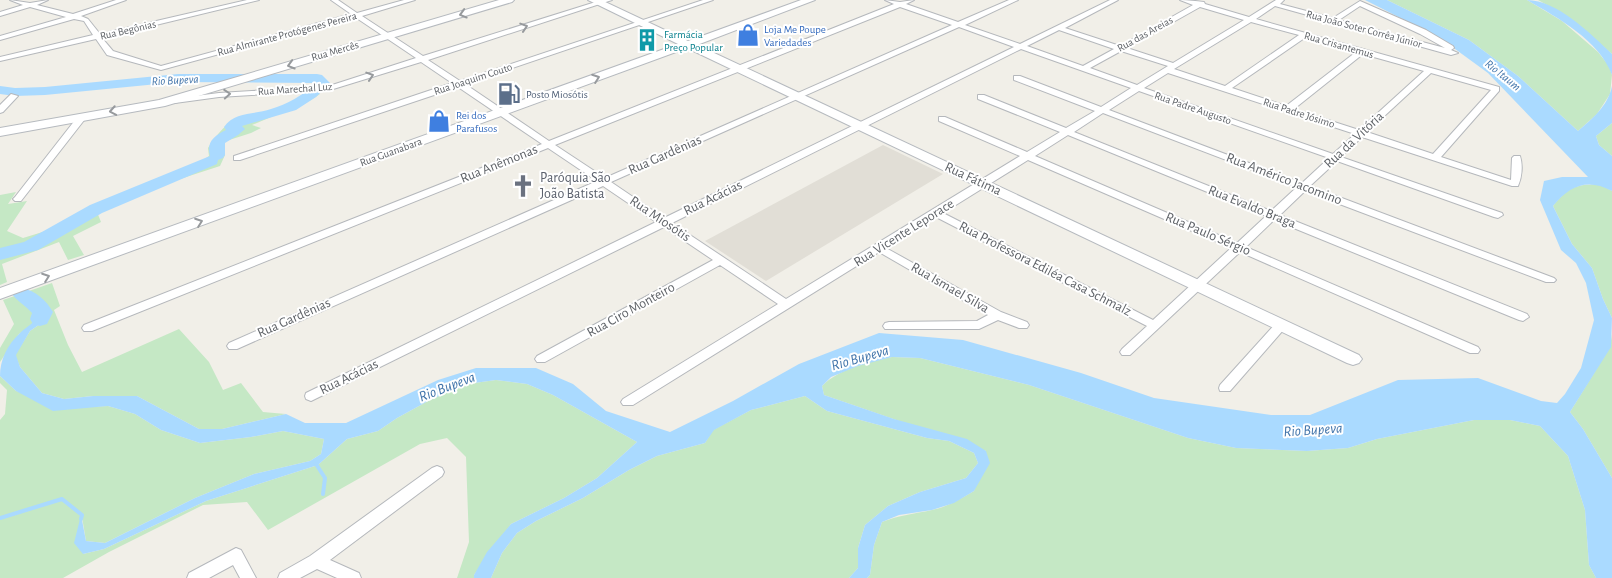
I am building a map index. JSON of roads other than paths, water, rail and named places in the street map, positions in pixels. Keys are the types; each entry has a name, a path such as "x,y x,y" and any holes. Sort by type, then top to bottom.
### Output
{"main road":[{"name":"Rua Mercês","path":"161,103 510,0"},
{"name":"Rua Guanabara","path":"0,294 810,0"},
{"name":"Rua Fátima","path":"600,1 641,23 1353,359"},
{"name":"Rua Marechal Luz","path":"0,132 161,103"}],"street":[{"path":"12,0 86,20 99,36"},
{"path":"0,14 45,0"},
{"path":"0,38 123,0"},
{"name":"Rua Begônias","path":"0,59 256,0"},
{"name":"Rua Miosótis","path":"334,0 787,305"},
{"name":"Rua Almirante Protógenes Pereira","path":"99,36 110,53 161,68 412,0"},
{"name":"Rua Joaquim Couto","path":"237,158 710,0"},
{"name":"Rua Padre Augusto","path":"888,0 1498,215"},
{"name":"Rua Anêmonas","path":"88,328 911,0"},
{"name":"Rua Gardênias","path":"233,346 1015,0"},
{"name":"Rua Acácias","path":"311,396 1115,0"},
{"name":"Rua Crisantemus","path":"1183,0 1496,89 1435,158"},
{"name":"Rua das Areias","path":"1083,69 1208,0"},
{"name":"Rua Marechal Luz","path":"161,103 219,94 323,90 600,1"},
{"name":"Rua Vicente Leporace","path":"628,402 1278,2"},
{"name":"Rua João Soter Corrêa Júnior","path":"1278,2 1334,20 1454,53 1428,35 1360,3 1334,20"},
{"name":"Rua Padre Jósimo","path":"1059,28 1121,48 1226,89 1515,184 1517,158"},
{"path":"1226,89 1304,34"},
{"path":"1288,110 1362,51"},
{"name":"Rua da Vitória","path":"1126,352 1429,70"},
{"name":"Rua Américo Jacomino","path":"1017,78 1550,280"},
{"path":"0,110 14,96"},
{"name":"Rua Evaldo Braga","path":"981,97 1523,317"},
{"path":"18,199 82,117"},
{"name":"Rua Paulo Sérgio","path":"942,119 1474,350"},
{"name":"Rua Professora Ediléa Casa Schmalz","path":"935,213 1154,325"},
{"name":"Rua Ismael Silva","path":"879,248 997,315 1023,325"},
{"name":"Rua Ciro Monteiro","path":"541,360 721,260"},
{"path":"889,326 979,325 997,315"},
{"path":"1225,388 1281,325"},
{"path":"286,578 316,561 437,472"},
{"path":"195,578 236,555 248,578"},
{"path":"316,561 353,578"}],"water":[{"name":"Rio Itaum","path":"1365,0 1387,0 1469,40 1518,76 1578,131 1603,106 1612,86 1612,123 1596,136 1599,145 1612,156 1612,191 1587,184 1566,193 1553,206 1572,244 1592,268 1612,318 1611,347 1570,412 1583,429 1612,478 1612,578 1596,578 1589,565 1585,510 1568,456 1540,426 1510,420 1474,420 1377,439 1348,448 1307,451 1236,448 1188,438 1029,385 920,358 892,357 858,366 831,377 822,386 824,395 894,419 967,439 986,451 990,463 974,491 954,503 932,510 899,515 882,522 874,545 870,575 867,578 849,578 858,568 858,548 865,525 888,506 920,492 966,478 978,463 974,453 949,441 927,438 827,411 805,396 751,410 714,430 705,443 657,456 629,470 583,498 536,521 517,533 502,553 491,578 474,578 487,552 511,524 564,498 597,478 637,442 553,395 527,384 496,380 467,384 430,400 378,431 347,439 318,465 206,501 104,549 83,554 74,543 81,515 86,541 105,543 195,498 254,474 310,461 321,454 324,439 283,431 200,443 161,430 135,414 108,406 53,411 16,391 0,376 1,364 8,348 15,338 33,322 38,313 28,307 30,298 45,305 48,310 43,322 30,331 16,355 20,367 42,393 64,399 93,396 137,396 199,429 222,429 286,414 305,423 346,423 438,380 476,368 536,368 573,384 606,411 670,432 733,401 799,364 879,333 963,340 1081,373 1154,398 1271,415 1310,415 1398,380 1478,378 1541,401 1557,403 1565,394 1581,368 1594,320 1586,283 1576,263 1561,250 1540,200 1544,181 1562,177 1588,177 1488,73 1440,38"},
{"path":"1527,0 1550,6 1562,12 1594,37 1612,54 1612,75 1606,62 1588,41 1564,22"}],"waterway":[{"name":"Rio Bupeva","path":"0,90 15,92 45,91 178,78 317,78 323,83 305,99 291,107 268,115 244,119 236,123 232,127 237,129 221,138 217,143 217,155"},
{"name":"Rio Bupeva","path":"0,254 31,246 96,209 211,161"},
{"name":"Rio Bupeva","path":"22,294 30,298 43,312 40,319"},
{"path":"316,464 325,478 323,494"},
{"path":"0,518 62,499 82,515 81,519"}],"place":[{"name":"Loja Me Poupe Variedades","path":"748,35"},
{"name":"Farmácia Preço Popular","path":"647,40"},
{"name":"Posto Miosótis","path":"509,94"},
{"name":"Rei dos Parafusos","path":"439,121"},
{"name":"Paróquia São João Batista","path":"523,186"}]}
